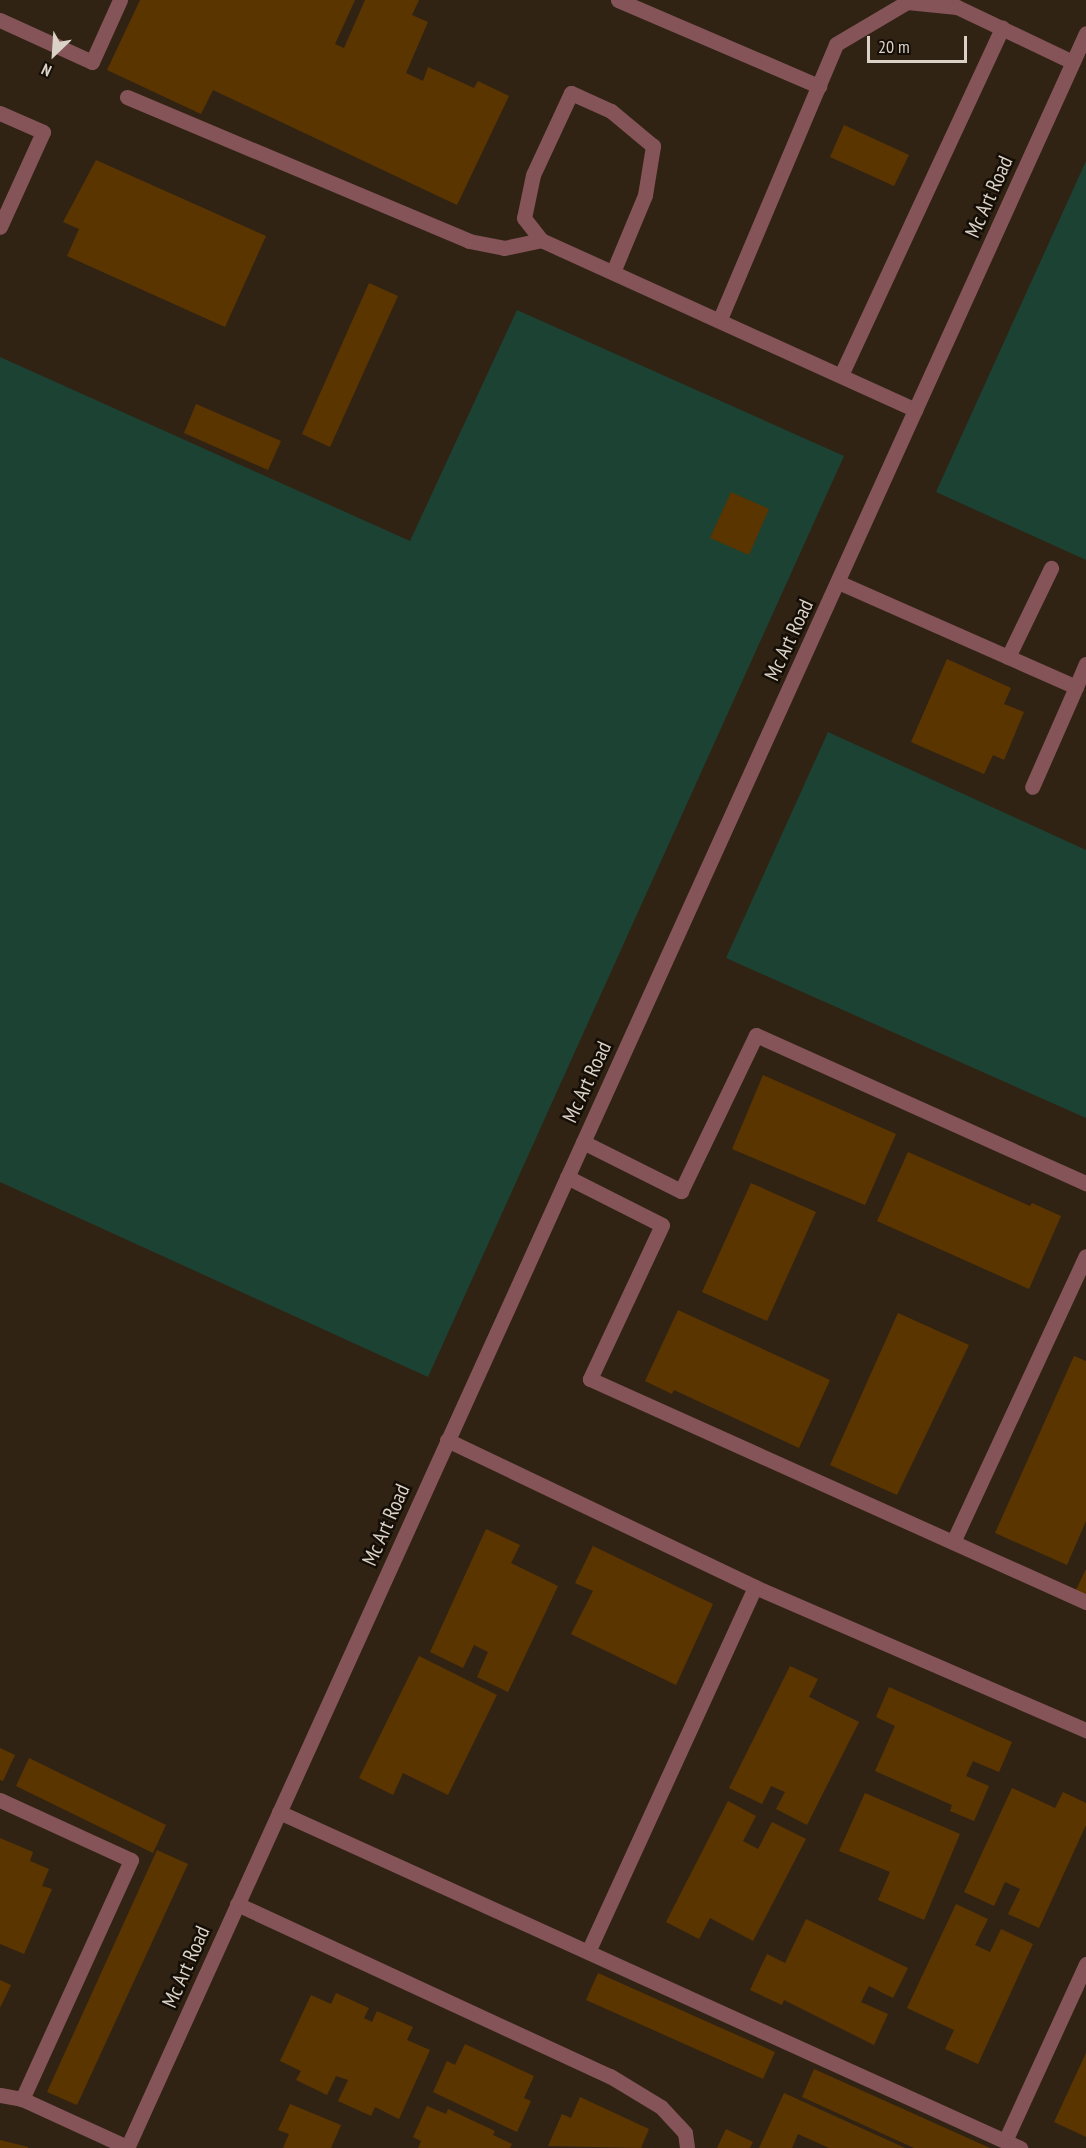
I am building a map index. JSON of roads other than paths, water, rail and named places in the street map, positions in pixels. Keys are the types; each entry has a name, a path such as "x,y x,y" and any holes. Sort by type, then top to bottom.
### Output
{"street":[{"path":"0,20 92,62 120,0"},
{"path":"618,0 819,86"},
{"path":"720,319 836,44 907,1 957,8 1073,62"},
{"path":"841,375 1002,28"},
{"name":"Mc Art Road","path":"127,2148 1086,33"},
{"path":"613,272 645,195 653,146 611,111 571,93 530,186 524,218 541,240 613,272 720,319 915,410"},
{"path":"128,97 469,241 504,248 541,240"},
{"path":"0,113 43,132 0,227"},
{"path":"1008,657 1051,568"},
{"path":"838,582 1076,687"},
{"path":"1032,787 1086,664"},
{"path":"583,1142 681,1191 756,1035 1086,1183"},
{"path":"567,1177 662,1225 590,1379 1086,1602"},
{"path":"953,1542 1086,1256"},
{"path":"447,1440 755,1587 1086,1730"},
{"path":"588,1952 755,1587"},
{"path":"0,1800 131,1860 22,2098"},
{"path":"279,1812 1012,2145 1086,1964"},
{"path":"237,1904 610,2076 661,2108 685,2133 687,2148"},
{"path":"0,2095 22,2098 127,2148"}]}
